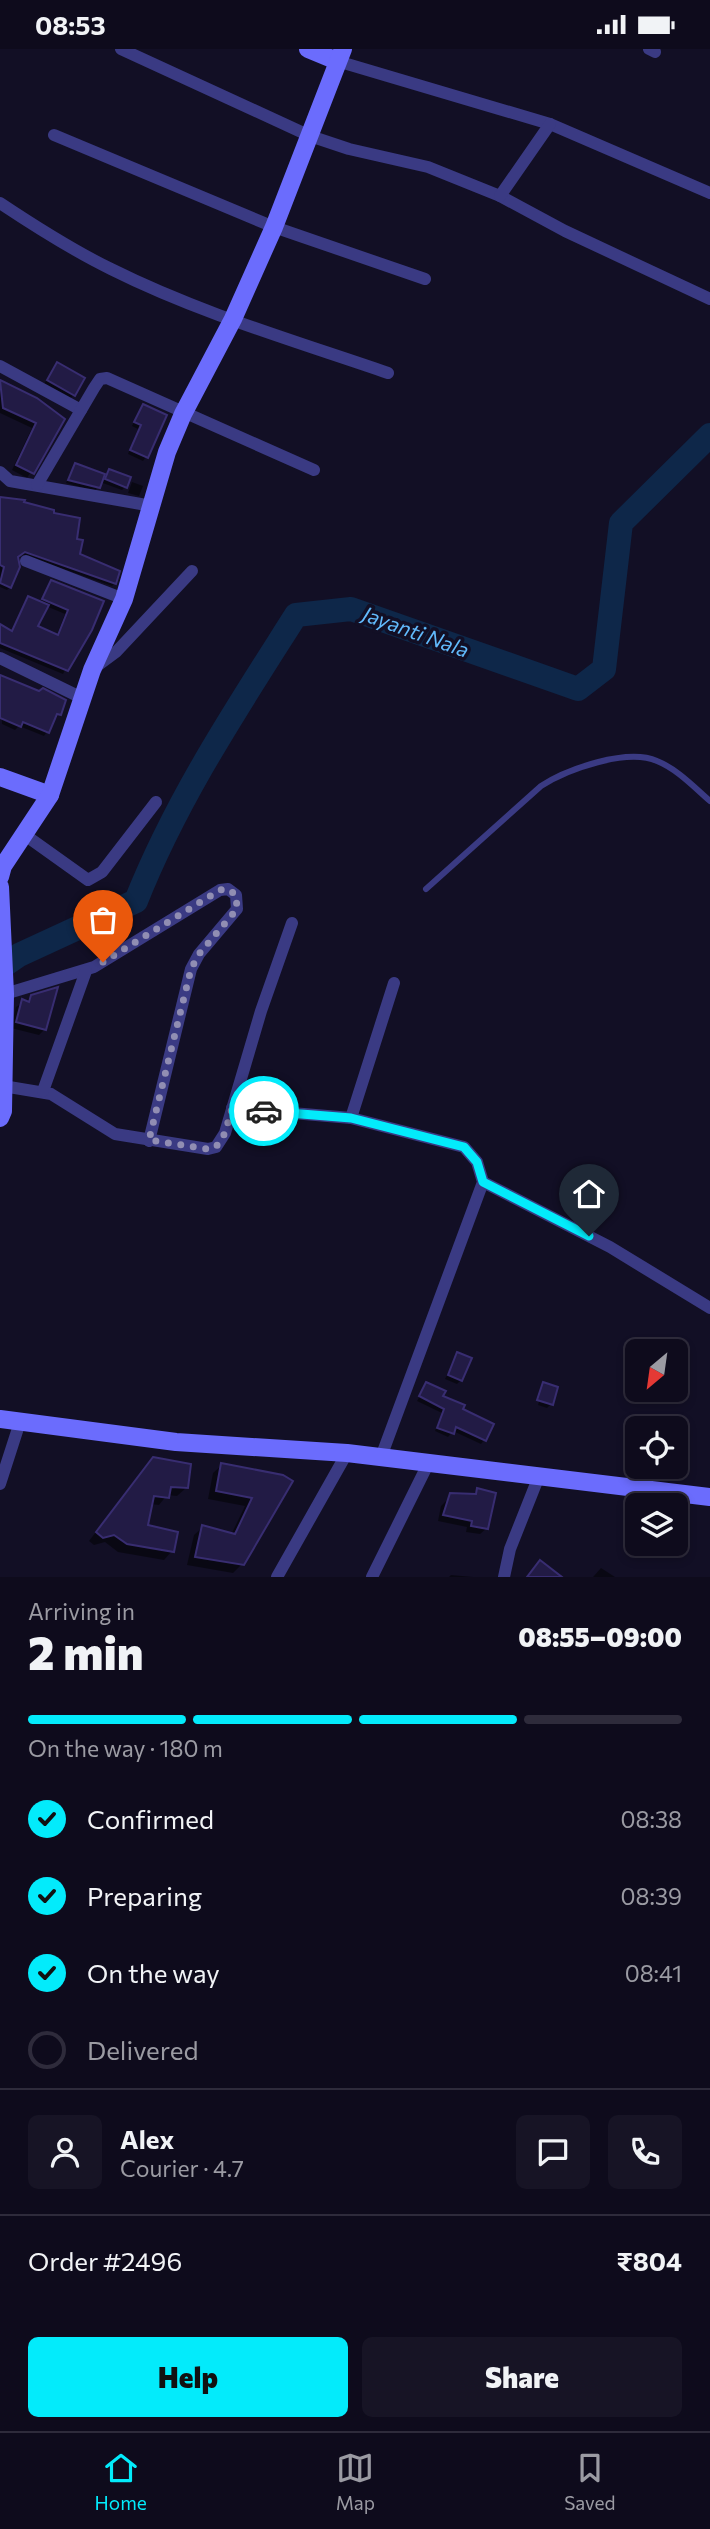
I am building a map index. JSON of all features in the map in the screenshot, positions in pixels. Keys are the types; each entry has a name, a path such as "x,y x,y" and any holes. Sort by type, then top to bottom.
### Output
{"main road":[{"path":"0,877 3,866 50,795 92,670 124,599 167,452 183,414 233,319 274,227 340,55 308,49"},
{"path":"0,777 50,795"},
{"path":"0,887 4,993 0,1118"},
{"path":"0,1419 176,1442 347,1453 429,1462 710,1497"}],"street":[{"path":"121,49 310,136 349,149 428,167 500,196 565,232 710,299"},
{"path":"340,55 550,124 710,193"},
{"path":"500,196 550,124"},
{"path":"54,135 274,227 425,279"},
{"path":"0,203 69,248 114,271 233,319 388,373"},
{"path":"0,366 80,410"},
{"path":"37,485 100,379 107,378 314,471"},
{"path":"0,472 10,481 152,506"},
{"path":"26,561 124,599"},
{"path":"92,670 116,652 192,571"},
{"path":"0,658 82,698"},
{"path":"25,835 88,880 102,872 156,802"},
{"path":"4,993 86,971 220,890 228,889 236,895 237,909 199,954 191,969 149,1140"},
{"path":"3,1086 43,1091 61,1098 105,1130 149,1140 208,1149 216,1147 225,1133 292,923"},
{"path":"43,1091 86,971"},
{"path":"351,1118 394,983"},
{"path":"232,1108 351,1118 464,1147 477,1162 483,1182 381,1457"},
{"path":"483,1182 610,1247 710,1308"},
{"path":"0,1485 20,1422"},
{"path":"277,1577 347,1453"},
{"path":"372,1577 429,1462"},
{"path":"504,1577 506,1561 539,1476"}],"lane":[{"path":"426,889 541,786 563,773 641,756 670,768 710,801"}],"building":[{"path":"57,362 85,378 75,396 47,380"},
{"path":"0,380 37,398 65,419 34,474 16,465 36,423 3,408"},
{"path":"143,404 167,415 148,458 130,450 141,425 134,422"},
{"path":"75,463 105,474 100,488 68,480"},
{"path":"109,469 131,477 127,488 105,479"},
{"path":"0,497 25,500 24,502 54,510 54,513 80,518 77,539 83,540 80,554 120,571 116,584 25,552 18,557 20,567 11,588 0,583 4,567 0,565"},
{"path":"51,580 104,601 92,630 68,671 0,643 0,624 12,631 28,596 49,605 38,626 58,635 68,610 42,599"},
{"path":"0,675 39,691 43,688 66,700 61,715 57,714 49,733 23,722 21,727 0,718"},
{"path":"58,987 46,1030 16,1022 22,999 29,1002 31,995"},
{"path":"457,1352 472,1358 462,1381 448,1375"},
{"path":"426,1382 446,1391 443,1396 465,1405 463,1409 494,1424 486,1441 456,1427 454,1434 437,1428 444,1409 419,1396"},
{"path":"543,1382 558,1387 553,1405 537,1400"},
{"path":"153,1457 191,1464 188,1488 171,1487 169,1498 154,1496 148,1525 178,1532 174,1552 127,1544 114,1535 103,1538 96,1532"},
{"path":"221,1463 283,1475 293,1481 244,1565 195,1557 202,1525 235,1534 252,1498 216,1491"},
{"path":"477,1488 496,1493 488,1529 471,1526 472,1521 443,1515 450,1493 476,1494"},
{"path":"540,1560 562,1577 527,1577"}],"waterway":[{"name":"Jayanti Nala","path":"0,968 19,955 136,901 189,790 296,615 351,609 578,689 604,669 621,523 710,435"}],"way so far":[{"path":"103,962 220,890 228,889 236,895 237,909 199,954 191,969 149,1140 208,1149 216,1147 222,1141 232,1108 264,1111"}],"route":[{"path":"264,1111 351,1118 464,1147 472,1153 477,1162 483,1182 589,1236"}]}
